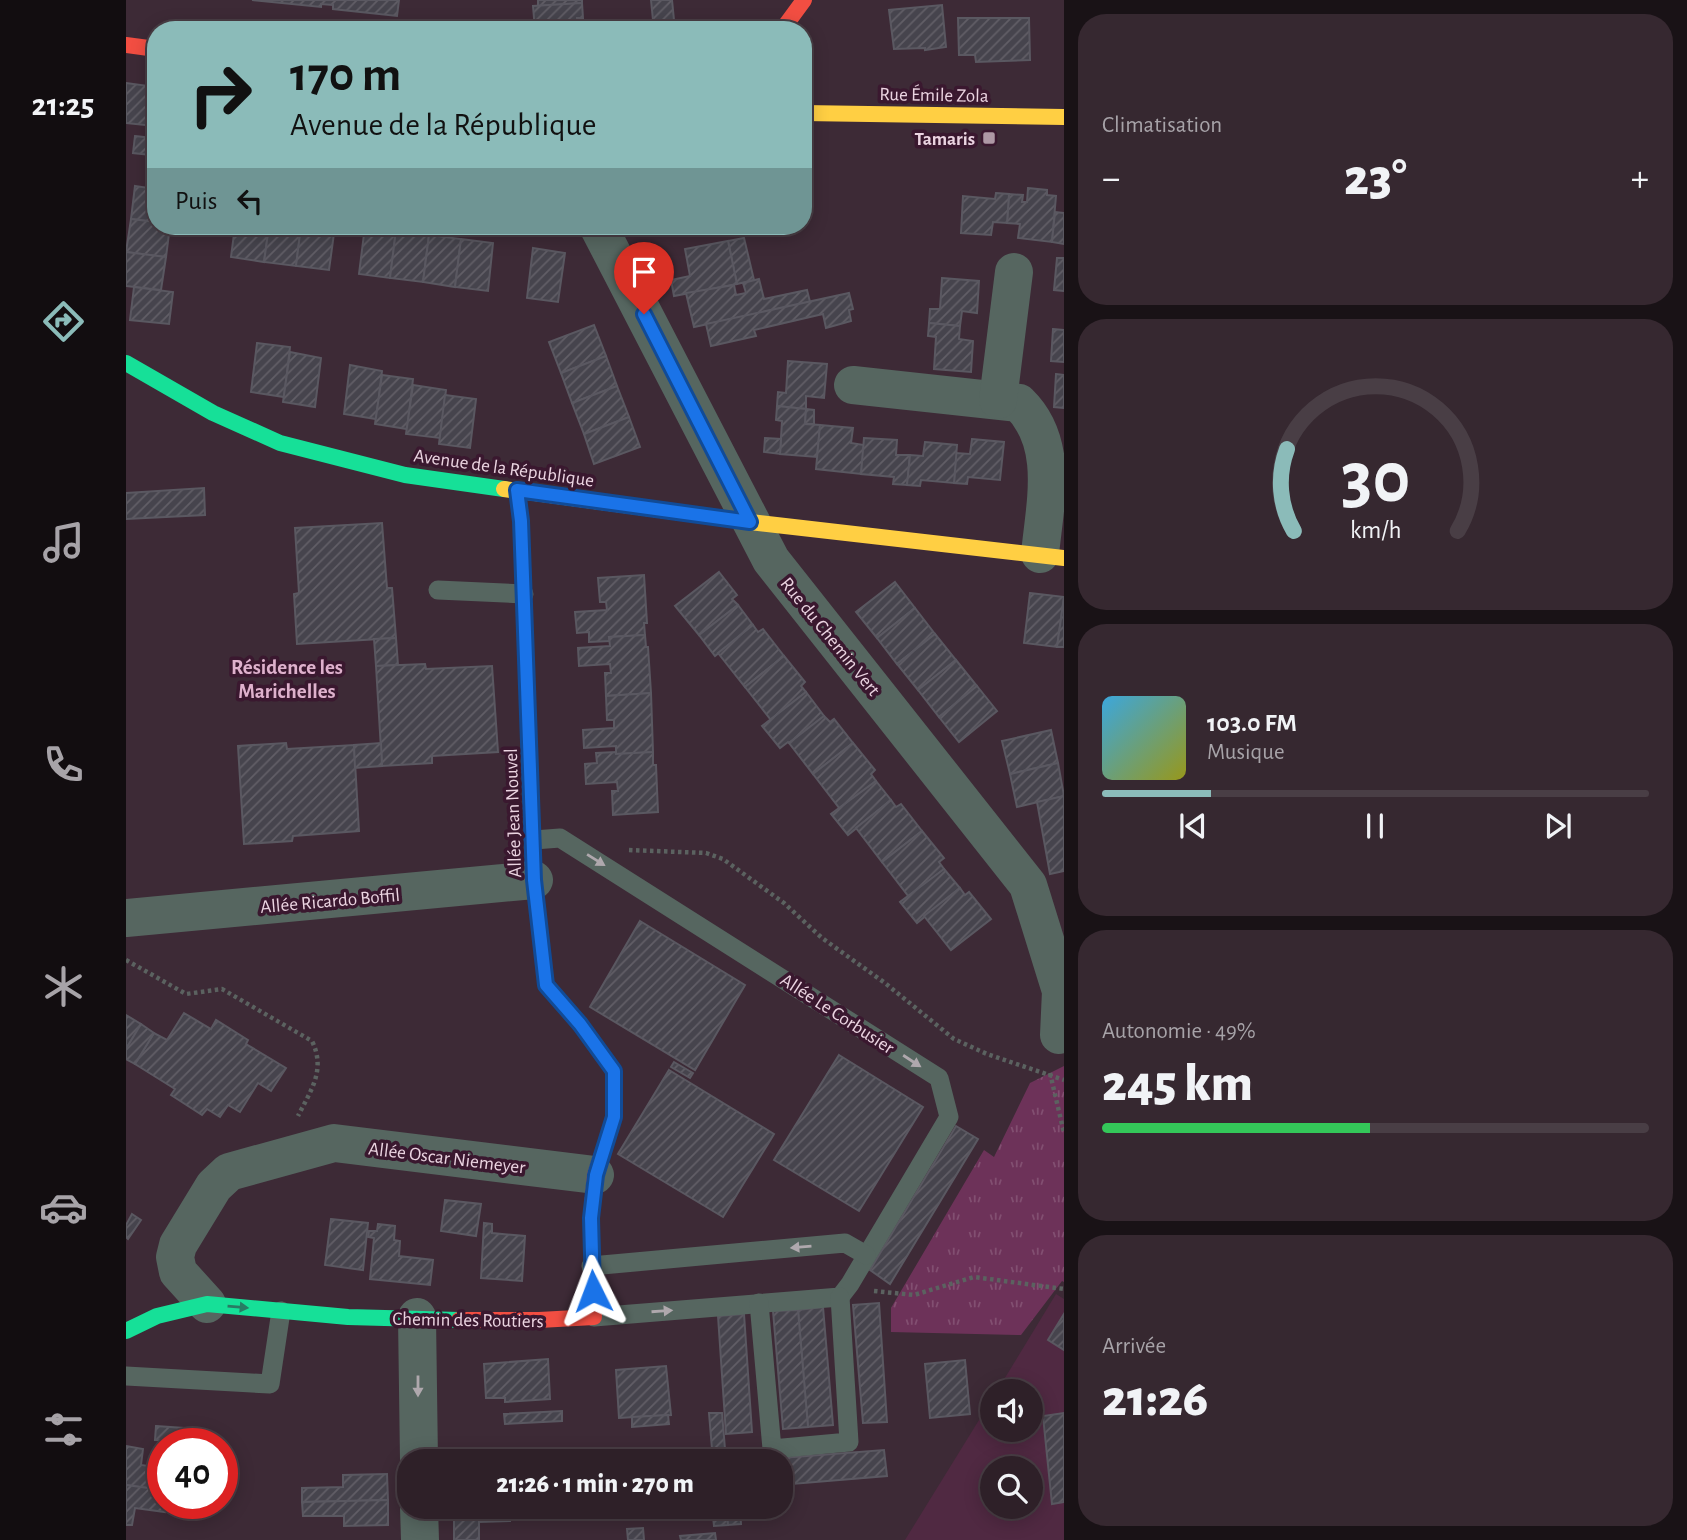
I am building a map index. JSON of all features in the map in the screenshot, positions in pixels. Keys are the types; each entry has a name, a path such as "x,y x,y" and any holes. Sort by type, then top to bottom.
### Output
{"street":[{"path":"789,21 804,0"},
{"path":"126,45 147,48"},
{"name":"Rue Émile Zola","path":"812,113 1064,117"},
{"name":"Rue du Chemin Vert","path":"603,235 771,561 1028,885 1061,991 1059,1034"},
{"path":"998,400 1014,272"},
{"name":"Avenue de la République","path":"126,363 213,413 280,443 405,475 750,522 1052,556"},
{"path":"853,384 1020,403 1031,414 1044,441 1052,556"},
{"name":"Allée Jean Nouvel","path":"517,490 524,594 534,880 546,985 580,1024 614,1071 614,1117 596,1175 591,1218 594,1317"},
{"name":"Allée Ricardo Boffil","path":"126,918 534,880"},
{"name":"Allée Oscar Niemeyer","path":"207,1304 178,1272 175,1257 178,1245 214,1186 229,1172 334,1143 596,1175"},
{"name":"Chemin des Routiers","path":"126,1331 157,1316 207,1304 348,1317 539,1320 594,1317"},
{"path":"416,1317 419,1449"},
{"path":"419,1519 420,1540"}],"lane":[{"path":"438,590 524,594"},
{"name":"Allée Le Corbusier","path":"534,840 560,838 939,1078 949,1117 845,1290"},
{"path":"591,1266 845,1243 866,1255"},
{"path":"759,1303 772,1449 849,1443 845,1290"},
{"name":"Chemin des Routiers","path":"594,1317 759,1303 845,1290"},
{"path":"126,1376 270,1384 281,1311"}],"path":[{"path":"605,866 603,844 616,849 706,853 723,859 783,903 822,938 885,983 954,1039 987,1054 1064,1080"},
{"path":"126,960 186,994 222,989 312,1041 316,1050 318,1075 295,1124 299,1151"},
{"path":"1059,1034 1050,1075 1064,1133"},
{"path":"845,1290 914,1295 974,1277 1064,1289"}],"shaded area":[{"path":"1056,1294 1064,1299 1064,1540 905,1540 980,1418 980,1442 1043,1442 1043,1379 1004,1379"}],"green space":[{"path":"1064,1066 1064,1282 1062,1281 1021,1335 891,1332 891,1308 984,1150 994,1157 1030,1083"}],"building":[{"path":"252,0 399,0 397,16 333,9 333,5 321,4 321,7"},
{"path":"538,0 582,0 582,3 538,6"},
{"path":"651,0 672,0 674,21 653,21"},
{"path":"582,3 583,18 577,18 577,21 534,21 533,6"},
{"path":"942,5 946,47 925,50 894,49 889,10"},
{"path":"958,18 1029,18 1030,60 976,62 975,55 959,55"},
{"path":"126,83 147,86 147,125 126,123"},
{"path":"135,136 147,137 147,155 133,153"},
{"path":"135,186 147,188 147,221 131,219"},
{"path":"1028,188 1047,190 1047,195 1056,196 1052,242 1018,238 1020,224 1007,223 1009,194 1023,195 1022,202 1027,202"},
{"path":"996,193 1009,194 1007,223 993,222 991,235 961,233 963,196 995,199"},
{"path":"1055,212 1064,213 1064,244 1052,242"},
{"path":"131,219 147,221 147,235 169,235 166,257 126,252"},
{"path":"234,235 268,235 264,262 231,257"},
{"path":"268,235 300,235 296,266 264,262"},
{"path":"300,235 334,235 329,270 296,266"},
{"path":"364,235 395,235 390,278 359,274"},
{"path":"395,235 429,235 423,282 390,278"},
{"path":"429,235 461,239 455,287 423,282"},
{"path":"744,238 754,280 737,284 728,241"},
{"path":"461,239 493,243 488,291 455,287"},
{"path":"728,241 737,284 674,296 671,280 690,276 685,249"},
{"path":"533,248 565,253 558,302 527,298"},
{"path":"126,252 166,257 161,290 126,286"},
{"path":"1057,258 1064,258 1064,291 1054,290"},
{"path":"942,278 979,281 977,313 962,311 960,326 929,323 930,309 940,309"},
{"path":"759,279 764,299 807,290 810,302 694,327 686,293 734,285 736,295 746,293 743,283"},
{"path":"134,287 173,292 169,324 130,320"},
{"path":"849,293 853,309 849,310 851,321 826,328 823,314 754,330 756,336 711,346 706,324"},
{"path":"929,323 960,326 959,339 973,341 971,372 934,369 936,337 928,336"},
{"path":"594,325 606,356 561,373 549,342"},
{"path":"1053,329 1064,330 1064,362 1051,361"},
{"path":"257,343 290,347 284,397 251,392"},
{"path":"290,352 321,358 315,407 283,402"},
{"path":"606,356 617,386 572,403 561,373"},
{"path":"788,361 827,364 824,398 806,396 806,409 777,406 778,392 786,393"},
{"path":"350,365 382,371 376,419 344,414"},
{"path":"1056,374 1064,375 1064,408 1054,407"},
{"path":"382,375 413,379 407,429 375,424"},
{"path":"413,385 446,390 440,438 406,434"},
{"path":"617,386 629,417 584,434 572,403"},
{"path":"445,395 476,399 470,448 439,444"},
{"path":"777,406 806,409 805,424 820,425 817,457 780,454 782,421 776,420"},
{"path":"806,409 814,410 814,424 805,424"},
{"path":"629,417 640,447 594,464 584,434"},
{"path":"820,425 853,428 851,443 864,445 861,474 816,469"},
{"path":"765,438 781,439 780,454 764,452"},
{"path":"864,438 897,440 896,455 910,455 907,485 893,484 894,477 861,474"},
{"path":"972,439 1004,442 1000,480 968,477 967,484 954,483 956,453 970,454"},
{"path":"925,442 957,445 954,483 921,480 920,486 907,485 910,455 923,456"},
{"path":"204,488 205,515 126,519 126,493"},
{"path":"382,523 387,588 392,588 396,638 297,644 294,594 299,593 295,528"},
{"path":"719,572 737,595 732,599 738,605 699,635 675,606"},
{"path":"644,575 647,623 644,623 645,635 609,637 610,641 589,642 589,632 577,633 575,612 607,610 606,602 600,602 598,578"},
{"path":"895,582 915,608 877,638 856,612"},
{"path":"1030,593 1064,597 1057,647 1024,643"},
{"path":"1064,597 1064,647 1057,647"},
{"path":"738,605 753,625 715,656 699,635"},
{"path":"915,608 935,634 897,664 877,638"},
{"path":"753,625 758,632 763,629 784,656 745,687 718,653"},
{"path":"935,634 956,660 918,690 897,664"},
{"path":"645,635 651,693 606,696 605,673 611,673 610,664 579,666 578,648 610,646 609,637"},
{"path":"396,638 398,665 376,666 374,639"},
{"path":"784,656 805,682 801,686 806,692 771,720 745,687"},
{"path":"956,660 977,686 939,717 918,690"},
{"path":"425,664 426,669 492,666 498,752 432,756 432,763 382,766 376,666"},
{"path":"977,686 997,711 959,742 939,717"},
{"path":"806,692 824,716 780,748 762,726"},
{"path":"651,693 653,752 616,754 616,746 584,748 583,730 614,728 614,720 607,720 606,696"},
{"path":"824,716 830,722 834,719 853,743 813,774 789,743"},
{"path":"1051,730 1058,763 1010,774 1002,741"},
{"path":"286,743 287,749 354,745 359,831 293,836 292,841 244,844 238,746"},
{"path":"381,743 382,766 355,768 354,745"},
{"path":"853,743 875,770 871,774 876,781 840,809 813,774"},
{"path":"653,752 658,812 613,815 612,791 618,791 617,782 586,784 585,764 597,763 596,753"},
{"path":"1058,763 1064,796 1017,807 1010,774"},
{"path":"876,781 891,800 848,835 831,814"},
{"path":"1064,796 1064,871 1050,874 1037,802"},
{"path":"891,800 896,807 901,804 922,831 882,862 856,828"},
{"path":"922,831 944,858 939,862 944,869 909,897 882,862"},
{"path":"944,869 960,888 917,923 900,902"},
{"path":"960,888 965,895 969,892 991,919 951,950 924,916"},
{"path":"640,921 745,985 695,1070 590,1007"},
{"path":"184,1013 211,1029 216,1020 248,1040 246,1044 286,1068 271,1091 258,1083 240,1112 228,1105 220,1117 207,1109 202,1115 171,1095 175,1089 135,1064 154,1033 167,1040"},
{"path":"126,1015 141,1024 126,1049"},
{"path":"141,1024 154,1033 135,1064 126,1059 126,1049"},
{"path":"839,1055 923,1107 859,1211 774,1160"},
{"path":"674,1062 693,1073 690,1078 671,1067"},
{"path":"669,1070 774,1134 723,1217 618,1154"},
{"path":"956,1126 978,1139 890,1284 870,1270"},
{"path":"445,1200 481,1204 476,1236 441,1231"},
{"path":"132,1214 141,1220 128,1239 126,1225"},
{"path":"331,1219 368,1223 363,1270 325,1265"},
{"path":"484,1223 492,1224 492,1233 525,1236 522,1281 481,1278"},
{"path":"378,1224 395,1226 394,1240 400,1241 399,1256 433,1260 430,1285 370,1279 374,1238 368,1237 369,1231 377,1231"},
{"path":"879,1303 887,1422 863,1423 853,1305"},
{"path":"823,1307 833,1425 808,1427 798,1310"},
{"path":"798,1310 808,1427 783,1429 773,1311"},
{"path":"744,1314 752,1432 726,1434 718,1316"},
{"path":"1064,1314 1064,1350 1048,1340"},
{"path":"548,1359 550,1399 505,1402 505,1398 486,1398 484,1364"},
{"path":"965,1360 970,1414 930,1418 925,1364"},
{"path":"666,1366 671,1415 619,1418 616,1370"},
{"path":"562,1411 562,1421 505,1424 504,1414"},
{"path":"709,1413 722,1413 725,1449 712,1449"},
{"path":"1064,1413 1064,1502 1052,1504 1043,1416"},
{"path":"668,1415 669,1424 632,1427 632,1417"},
{"path":"126,1446 143,1449 141,1465 147,1466 147,1488 126,1485"},
{"path":"884,1450 887,1476 793,1484 793,1457"},
{"path":"387,1474 388,1500 302,1502 302,1488 343,1487 343,1475"},
{"path":"126,1485 147,1488 147,1510 135,1508 132,1525 126,1525"},
{"path":"388,1500 388,1525 344,1526 344,1516 303,1516 302,1502"},
{"path":"454,1519 510,1519 479,1522 479,1540 454,1540"},
{"path":"713,1519 728,1519 728,1525 714,1526"},
{"path":"728,1519 741,1519 741,1524 728,1525"},
{"path":"643,1528 644,1540 628,1540 627,1529"},
{"path":"715,1533 716,1540 681,1540 680,1536"}],"traffic: fast":[{"path":"126,363 213,413 280,443 405,475 504,489"},
{"path":"527,689 534,880 546,985 580,1024 614,1071 614,1117 610,1131"},
{"path":"126,1331 157,1316 207,1304 348,1317 459,1320"}],"traffic: slow":[{"path":"812,113 1064,117"},
{"path":"504,489 750,522 1064,558"}],"traffic: jam":[{"path":"789,21 804,0"},
{"path":"126,45 147,48"},
{"path":"517,490 521,521 527,689"},
{"path":"459,1320 594,1317 591,1218 595,1175 610,1131"}],"place":[{"name":"Tamaris","path":"989,138"}],"district":[{"name":"Résidence les Marichelles","path":"287,679"}],"route":[{"path":"593,1291 591,1218 596,1175 614,1117 614,1071 580,1024 546,985 534,880 534,820 521,521 517,490 750,522 644,314"}]}
